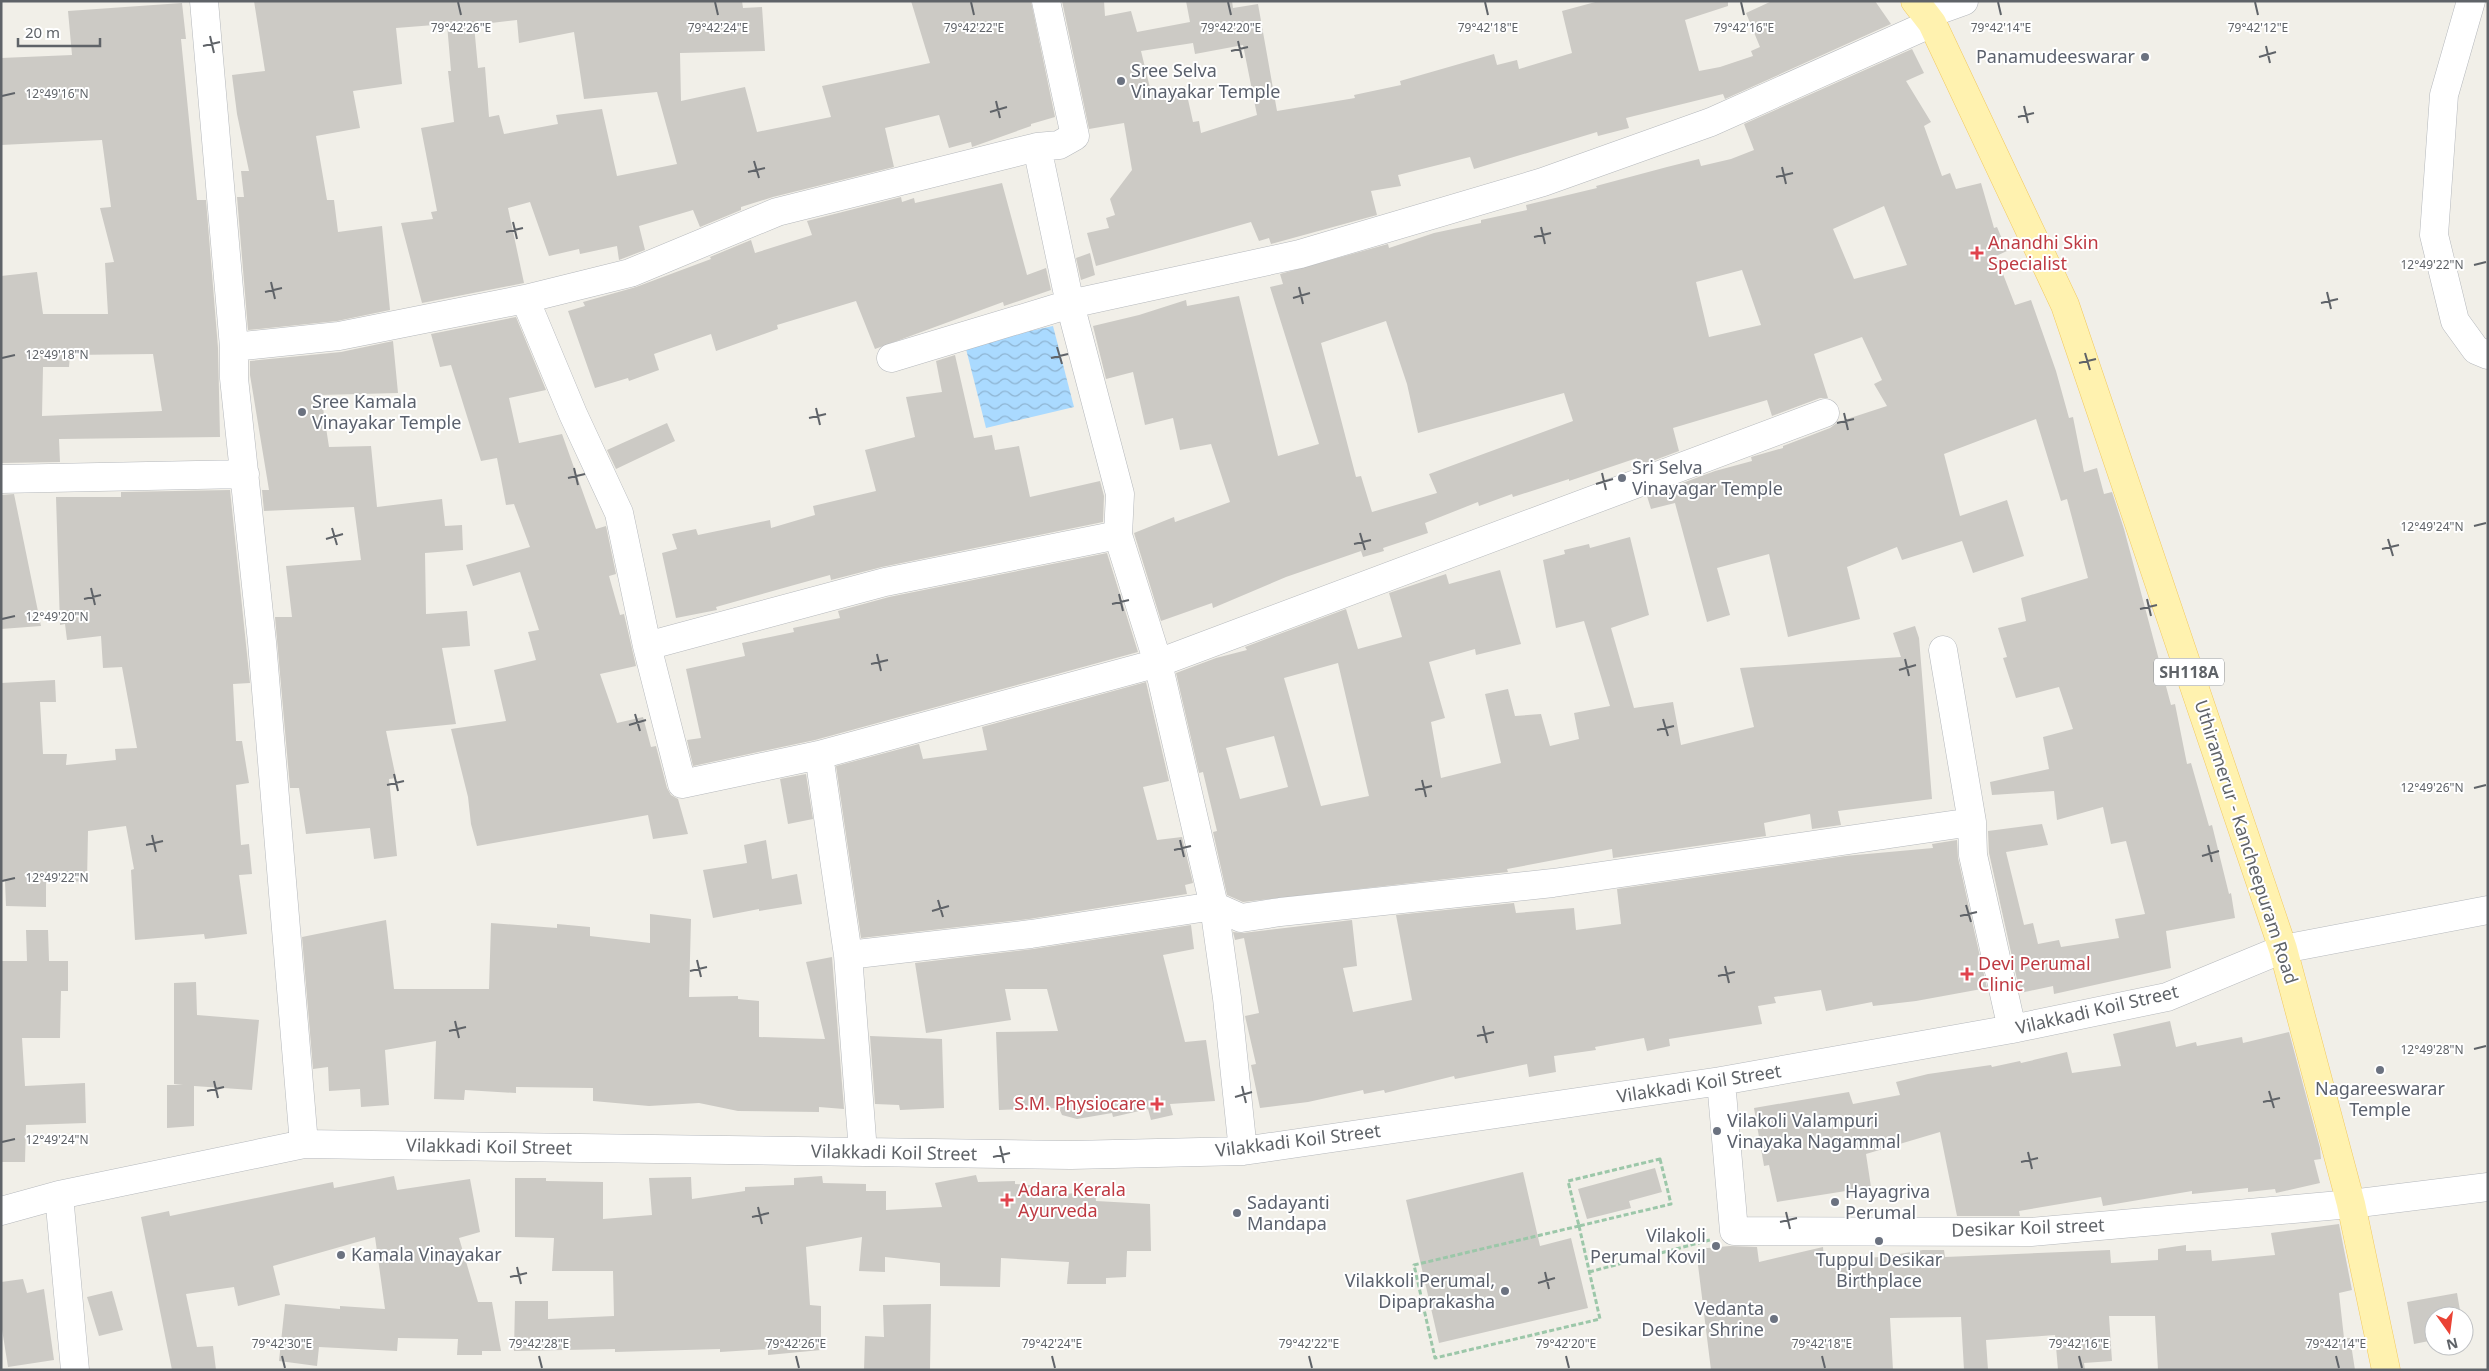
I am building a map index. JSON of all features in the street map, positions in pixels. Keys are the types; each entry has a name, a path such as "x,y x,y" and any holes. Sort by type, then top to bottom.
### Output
{"main road":[{"name":"Uthiramerur - Kancheepuram Road","path":"1924,13 2065,305 2283,949 2351,1204 2386,1370"}],"street":[{"path":"204,1 234,347 234,378 264,661 304,1144"},
{"path":"234,347 339,336 525,299 630,272 777,212 1037,147 1059,145 1074,136 1046,1"},
{"path":"890,358 1070,304 1300,254 1543,182 1711,122 1924,13 1964,1"},
{"path":"2471,1 2444,95 2434,235 2455,321 2476,350 2488,355"},
{"path":"1037,147 1070,304 1120,494 1118,534 1158,662 1214,906 1227,998 1243,1151"},
{"path":"525,299 573,414 619,513 647,646 682,784 819,754 1158,662 1825,412"},
{"path":"1,479 245,474"},
{"path":"647,646 885,582 1118,534"},
{"path":"1943,650 1972,822 1973,855 2012,1029"},
{"path":"819,754 848,955 863,1152"},
{"path":"848,955 1031,934 1214,906 1241,918 1280,912 1553,883 1972,822"},
{"name":"Vilakkadi Koil Street","path":"1,1210 304,1144 1071,1155 1243,1151 1721,1081 2012,1029 2167,997 2283,949 2488,910"},
{"path":"1721,1081 1734,1231"},
{"name":"Desikar Koil street","path":"1734,1231 2031,1232 2351,1204 2479,1188"},
{"path":"59,1196 75,1370"}],"path":[{"path":"1578,1226 1568,1181 1660,1159 1671,1204 1578,1226 1414,1264 1435,1358 1600,1319 1578,1226"},
{"path":"1589,1272 1697,1245 1734,1231"}],"water":[{"path":"1053,326 1074,407 986,428 965,345"}],"building":[{"path":"254,1 742,1 743,8 762,7 765,51 680,53 681,101 745,87 757,132 831,117 822,86 930,63 911,1 1031,1 1055,117 1031,124 1031,126 972,147 971,142 949,148 939,115 885,128 894,167 773,197 741,207 741,210 700,227 693,210 639,226 645,250 619,260 617,246 580,254 579,249 549,256 530,202 508,208 524,283 422,303 401,223 433,219 431,212 437,211 421,128 454,122 448,71 451,71 447,24 396,28 402,84 353,91 360,128 316,136 327,200 334,200 338,232 382,226 390,310 337,321 248,330 237,197 244,197 241,171 249,171 237,114 232,75 265,71","holes":["517,20 519,43 574,32 584,99 657,92 677,164 617,176 602,109 556,115 558,124 504,134 499,115 489,117 485,67 478,68 474,25"]},
{"path":"1062,1 1104,1 1105,16 1131,11 1137,32 1190,22 1186,1 1232,1 1233,8 1258,4 1277,111 1355,98 1354,95 1401,85 1400,81 1494,54 1497,65 1517,60 1519,69 1572,53 1562,11 1599,1 1728,1 1728,6 1685,20 1699,71 1720,67 1753,56 1751,51 1760,47 1746,13 1772,1 1875,1 1891,24 1725,99 1723,94 1626,118 1629,128 1598,136 1597,132 1474,169 1470,157 1398,175 1401,186 1371,191 1377,215 1271,244 1269,238 1259,241 1251,222 1096,266 1087,233 1109,228 1106,218 1115,215 1110,199 1132,170 1124,123 1089,129","holes":["1193,43 1195,54 1243,45 1257,115 1201,133 1199,121 1193,122 1185,86 1151,92 1141,51"]},
{"path":"182,3 186,39 181,39 197,200 206,200 218,348 220,437 59,439 60,462 1,463 1,276 37,272 43,314 108,314 105,263 114,262 100,208 111,207 102,140 1,145 1,58 72,55 68,11","holes":["153,354 162,411 42,416 43,367 69,367 70,355"]},
{"path":"1912,49 1924,73 1906,81 1931,122 1924,126 1942,176 1950,173 1956,189 1981,183 1994,228 1997,227 2007,251 1996,256 2015,305 2031,300 2056,371 2069,418 2073,417 2084,472 2097,468 2104,494 2112,492 2124,529 2171,705 2175,704 2187,764 2191,763 2209,826 2212,825 2229,894 2231,893 2235,918 2166,931 2171,968 2054,994 2053,986 2020,993 1989,853 1988,831 2042,824 2048,845 2006,852 2024,925 2033,923 2038,944 2059,940 2061,947 2119,938 2115,919 2145,914 2126,841 2111,844 2103,807 2057,820 2054,791 1992,795 1990,782 2049,769 2043,737 2073,729 2059,687 2016,698 2003,658 2007,657 1998,628 2026,621 2021,598 2088,578 2067,499 2061,501 2036,419 1944,454 1960,516 2007,500 2024,556 1973,573 1962,541 1902,560 1897,547 1847,567 1860,619 1788,637 1769,554 1717,568 1730,615 1707,622 1675,503 1651,509 1647,496 1715,471 1752,461 1751,457 1783,448 1783,446 1830,428 1838,422 1887,406 1874,384 1882,380 1862,337 1814,354 1828,398 1820,398 1772,416 1767,400 1673,428 1679,451 1639,466 1637,458 1569,481 1569,479 1513,497 1512,494 1479,506 1478,502 1425,523 1428,533 1383,548 1384,551 1363,557 1361,551 1286,577 1213,608 1212,603 1161,621 1134,533 1174,517 1175,522 1230,502 1211,444 1180,450 1173,418 1145,425 1133,372 1106,379 1093,326 1139,315 1186,300 1187,306 1239,296 1278,456 1319,444 1270,287 1283,284 1280,274 1388,244 1389,248 1434,233 1481,223 1481,220 1527,210 1526,205 1597,188 1596,186 1667,167 1699,159 1701,166 1731,159 1754,150 1744,124","holes":["1884,206 1907,265 1854,279 1833,229","1742,270 1761,325 1709,337 1696,282","1386,321 1407,384 1418,433 1564,393 1573,421 1429,474 1437,493 1372,512 1361,476 1356,477 1321,343"]},
{"path":"1002,183 1027,275 1046,268 1051,290 1004,306 1003,302 875,349 856,301 777,325 778,329 716,351 711,334 654,354 659,370 629,381 628,378 595,388 568,311 585,306 583,302 636,287 711,259 710,257 751,240 755,253 812,235 807,221 901,197 902,202 914,198 915,203"},
{"path":"1090,253 1095,275 1081,280 1076,258"},
{"path":"516,317 546,390 509,398 519,443 562,434 596,529 606,526 616,574 609,576 620,615 624,614 636,666 600,674 617,723 643,717 651,747 656,746 667,788 671,795 678,799 688,834 653,839 648,815 477,846 471,824 468,797 451,729 506,721 494,670 536,660 528,632 539,630 520,572 473,586 466,565 530,547 514,504 506,505 497,458 481,461 451,365 440,367 431,334"},
{"path":"393,341 398,393 321,395 329,447 371,446 377,507 442,499 445,526 462,525 463,550 425,553 426,614 467,611 470,646 442,648 456,724 386,731 396,778 389,779 397,856 374,859 370,828 306,834 299,788 290,788 275,617 292,617 286,566 361,560 354,507 264,511 262,490 269,490 250,375 250,361 341,352"},
{"path":"955,355 974,438 992,435 995,450 1019,446 1030,497 1100,481 1104,496 1103,522 882,567 831,580 830,575 716,607 717,610 676,618 662,553 677,549 672,534 696,529 698,535 770,520 771,528 815,515 813,506 876,491 865,450 915,437 906,397 942,392 936,361"},
{"path":"667,423 675,441 616,469 607,450"},
{"path":"230,490 250,683 233,684 236,741 242,741 249,783 236,785 241,845 249,844 252,874 239,875 247,934 205,939 204,934 135,940 131,870 134,869 126,826 88,831 87,882 46,880 46,907 6,906 5,881 1,881 1,683 55,680 56,702 40,702 43,754 67,754 66,765 116,760 115,749 137,748 122,667 103,668 101,636 67,640 65,624 60,625 56,497 121,497 121,492"},
{"path":"14,494 41,626 1,629 1,495"},
{"path":"1630,537 1649,615 1611,628 1634,708 1673,702 1681,745 1754,727 1740,668 1901,657 1893,633 1915,626 1919,638 1932,799 1838,811 1841,825 1812,829 1810,814 1764,823 1766,836 1613,858 1612,849 1507,869 1508,872 1243,902 1227,895 1213,832 1217,831 1203,772 1199,773 1176,673 1216,658 1247,650 1245,647 1346,609 1358,649 1402,637 1389,593 1446,574 1449,584 1500,570 1521,644 1476,655 1475,649 1429,662 1445,718 1431,722 1441,778 1501,763 1485,694 1508,689 1515,716 1541,714 1550,746 1579,739 1574,713 1610,706 1584,621 1556,628 1543,560 1565,554 1564,550 1589,544 1590,548","holes":["1338,663 1369,796 1321,806 1284,678","1274,736 1288,787 1240,799 1226,748"]},
{"path":"1107,553 1138,652 815,740 693,766 687,740 701,738 686,669 745,656 742,643 794,632 793,628 840,618 838,611 889,597"},
{"path":"1146,682 1169,781 1143,787 1157,840 1182,837 1193,883 1185,885 1187,894 1029,919 861,938 836,766 919,744 923,759 987,750 982,727"},
{"path":"806,774 813,819 788,824 780,779"},
{"path":"766,840 772,879 797,874 802,904 759,911 759,909 713,918 703,870 747,863 744,845"},
{"path":"1957,840 1958,858 1987,988 1916,1001 1873,1006 1872,1002 1826,1011 1821,990 1774,997 1776,1003 1758,1006 1762,1024 1669,1039 1670,1046 1647,1051 1644,1038 1595,1047 1596,1050 1554,1056 1556,1072 1529,1077 1527,1064 1455,1079 1454,1076 1385,1093 1384,1090 1364,1094 1363,1090 1308,1102 1260,1108 1251,1065 1256,1064 1245,1016 1259,1013 1244,938 1235,940 1233,932 1243,933 1352,920 1357,966 1343,968 1353,1012 1412,1000 1396,915 1514,903 1516,913 1574,908 1576,930 1621,924 1617,889 1845,856 1933,848 1932,844"},
{"path":"650,914 691,919 689,997 738,996 738,999 759,1001 759,1037 825,1039 806,962 832,957 844,1109 819,1107 819,1112 738,1111 699,1103 649,1106 593,1101 593,1088 516,1087 516,1093 465,1090 464,1100 434,1099 436,1041 385,1050 389,1105 361,1107 360,1089 329,1091 328,1067 313,1069 302,937 386,920 394,989 489,989 491,923 557,928 557,924 590,927 590,936 650,943"},
{"path":"1191,925 1194,949 1163,955 1185,1042 1206,1040 1215,1101 1170,1104 1173,1115 1151,1120 1148,1109 1113,1117 1112,1113 1077,1119 1062,1115 1059,1108 999,1110 996,1032 1058,1031 1047,989 1005,989 1011,1020 926,1033 915,963 1033,949"},
{"path":"26,930 48,930 49,961 68,961 68,991 61,991 60,1038 22,1038 25,1086 85,1083 86,1123 26,1125 25,1162 1,1162 2,961 27,961"},
{"path":"196,982 197,1015 259,1020 252,1090 194,1086 194,1126 167,1128 167,1085 183,1085 174,1084 174,983"},
{"path":"2170,1021 2176,1047 2196,1042 2197,1046 2242,1037 2243,1043 2289,1032 2320,1148 2321,1159 2314,1160 2320,1183 2276,1193 2275,1189 2248,1192 2248,1188 2192,1194 2192,1191 2103,1206 2101,1197 2019,1211 2020,1216 1957,1216 1940,1132 1866,1154 1871,1187 1777,1202 1769,1165 1764,1166 1754,1108 1849,1092 1853,1104 1900,1095 1896,1082 1928,1074 1991,1065 1992,1067 2020,1061 2021,1063 2067,1052 2072,1073 2121,1066 2113,1034"},
{"path":"870,1036 942,1039 944,1108 900,1110 899,1105 875,1104"},
{"path":"1655,1168 1662,1192 1629,1201 1631,1208 1587,1219 1578,1189"},
{"path":"1523,1172 1540,1246 1571,1238 1588,1308 1439,1343 1406,1200"},
{"path":"976,1175 978,1182 1015,1181 1015,1184 1062,1188 1060,1195 1095,1190 1096,1201 1150,1204 1151,1251 1127,1251 1126,1277 1106,1278 1106,1284 1067,1284 1069,1262 1001,1258 1000,1287 940,1286 940,1263 885,1257 885,1272 859,1271 862,1237 806,1247 810,1305 821,1306 821,1350 768,1355 768,1349 720,1352 720,1349 615,1352 615,1349 514,1351 515,1301 548,1301 548,1319 614,1316 613,1271 552,1271 554,1238 515,1237 515,1178 546,1178 546,1181 603,1182 603,1219 652,1215 649,1178 691,1177 692,1199 745,1191 745,1187 794,1185 794,1178 822,1176 823,1183 866,1184 866,1191 886,1191 886,1210 942,1207 935,1183"},
{"path":"394,1176 397,1190 470,1179 480,1232 459,1238 478,1302 492,1302 501,1351 482,1351 482,1355 457,1355 458,1339 398,1338 397,1351 319,1347 317,1366 279,1361 285,1304 340,1309 340,1306 385,1309 375,1237 273,1266 280,1295 238,1306 234,1287 186,1294 197,1347 213,1346 216,1370 172,1370 141,1217 169,1211 170,1216 333,1182 334,1188"},
{"path":"2339,1224 2352,1290 2339,1293 2344,1338 2350,1338 2355,1370 2158,1370 2155,1316 2109,1316 2112,1361 2084,1363 2085,1370 2058,1370 2055,1335 1986,1340 1988,1370 1964,1370 1961,1317 1890,1318 1893,1370 1711,1370 1696,1249 1730,1246 1757,1247 1759,1262 1823,1247 1824,1260 1881,1257 1923,1250 1944,1250 1945,1257 2110,1250 2111,1263 2158,1260 2158,1249 2186,1245 2186,1251 2211,1250 2212,1261 2275,1255 2271,1233"},
{"path":"23,1279 27,1293 44,1289 54,1360 8,1367 1,1323 1,1282"},
{"path":"112,1291 123,1330 99,1336 87,1297"},
{"path":"2457,1293 2459,1306 2424,1306 2424,1342 2414,1344 2407,1302"},
{"path":"931,1304 930,1370 864,1370 865,1336 884,1337 883,1305"}],"place":[{"name":"Panamudeeswarar","path":"2145,57"},
{"name":"Sree Selva Vinayakar Temple","path":"1121,81"},
{"name":"Anandhi Skin Specialist","path":"1977,253"},
{"name":"Sree Kamala Vinayakar Temple","path":"302,412"},
{"name":"Sri Selva Vinayagar Temple","path":"1622,478"},
{"name":"Devi Perumal Clinic","path":"1967,974"},
{"name":"Nagareeswarar Temple","path":"2380,1070"},
{"name":"S.M. Physiocare","path":"1157,1104"},
{"name":"Vilakoli Valampuri Vinayaka Nagammal","path":"1717,1131"},
{"name":"Adara Kerala Ayurveda","path":"1007,1200"},
{"name":"Hayagriva Perumal","path":"1835,1202"},
{"name":"Sadayanti Mandapa","path":"1237,1213"},
{"name":"Tuppul Desikar Birthplace","path":"1879,1241"},
{"name":"Vilakoli Perumal Kovil","path":"1716,1246"},
{"name":"Kamala Vinayakar","path":"341,1255"},
{"name":"Vilakkoli Perumal, Dipaprakasha","path":"1505,1291"},
{"name":"Vedanta Desikar Shrine","path":"1774,1319"}]}
